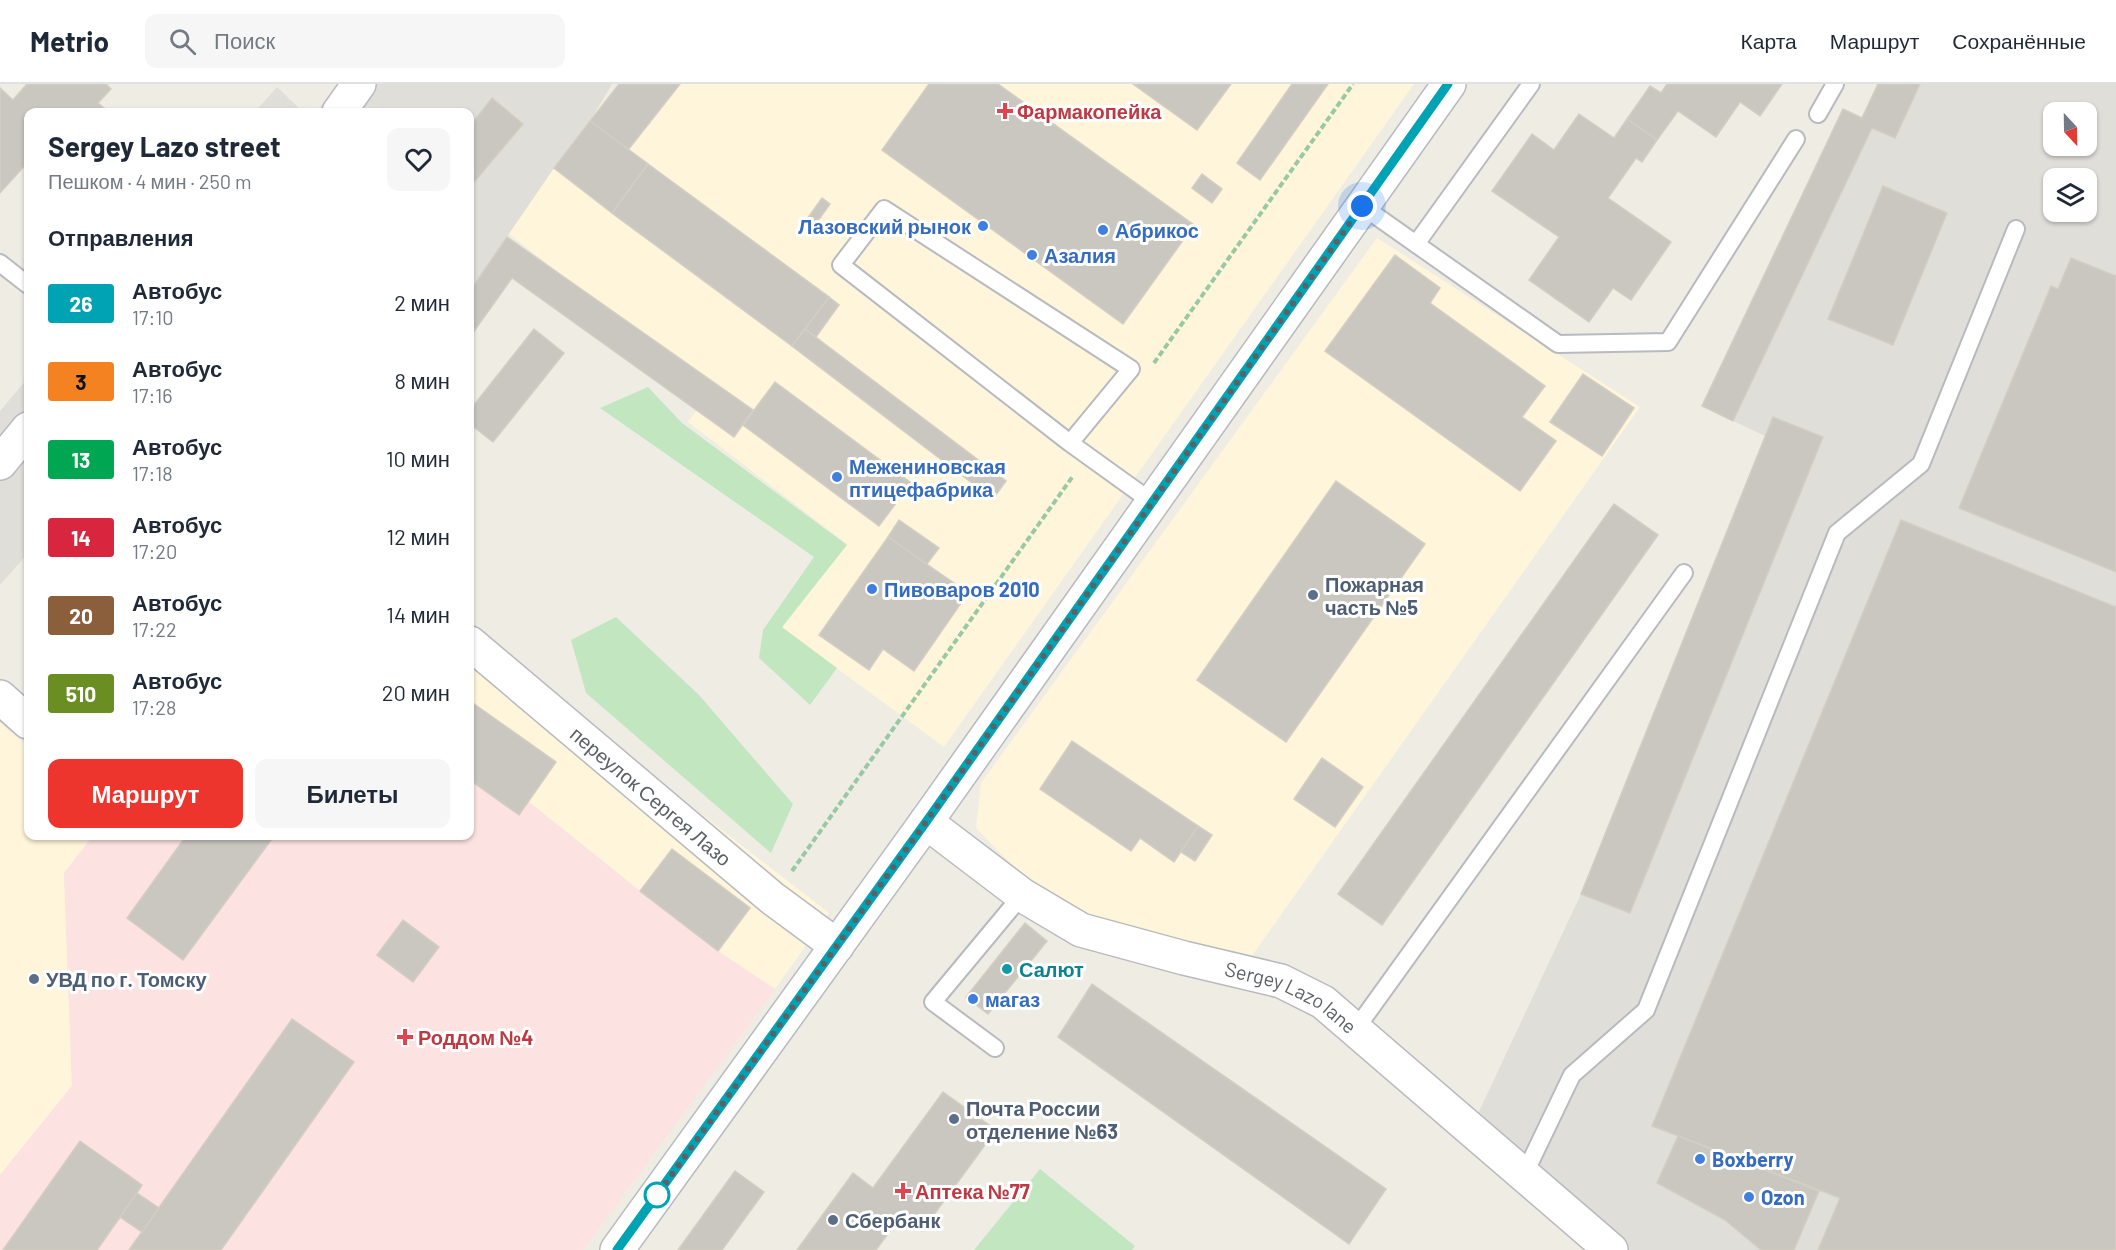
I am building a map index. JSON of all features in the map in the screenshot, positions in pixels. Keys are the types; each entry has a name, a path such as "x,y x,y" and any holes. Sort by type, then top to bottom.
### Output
{"street":[{"path":"342,108 359,84"},
{"path":"617,1250 926,822 1449,84"},
{"path":"0,463 24,434"},
{"name":"переулок Сергея Лазо","path":"474,646 772,898 837,946"},
{"path":"0,697 24,718"},
{"name":"Sergey Lazo lane","path":"926,822 1022,895 1081,930 1281,981 1323,1002 1611,1250"}],"lane":[{"path":"1416,244 1531,84"},
{"path":"1818,114 1835,84"},
{"path":"1362,206 1558,344 1668,342 1796,139"},
{"path":"1070,442 1131,369 884,209 842,266 1088,456 1152,502"},
{"path":"1524,1175 1572,1075 1646,1010 1837,533 1922,464 2016,229"},
{"path":"0,263 24,282"},
{"path":"1355,1030 1684,573"},
{"path":"995,1048 933,1002 1022,895"}],"path":[{"path":"1149,370 1353,84"},
{"path":"772,898 1088,456"}],"shaded area":[{"path":"338,84 612,84 590,121 554,168 474,285 474,108 319,108"},
{"path":"618,84 1414,84 944,747 782,628 847,544 688,422 711,391 504,230"},
{"path":"1878,84 2116,84 2116,1250 1630,1250 1476,1118 1581,894 1765,436 1702,406 1843,109 1862,118"},
{"path":"277,87 299,108 259,108"},
{"name":"Пожарная часть №5","path":"1377,238 1640,407 1249,960 1087,917 1031,885 976,828 981,783"},
{"path":"24,383 24,558 0,585 0,411"},
{"path":"474,638 829,913 775,989 718,951 529,802 519,815 474,783"},
{"name":"УВД по г. Томску","path":"0,723 24,743 24,840 90,840 64,873 72,1086 0,1175"},
{"name":"Роддом №4","path":"474,783 519,815 529,802 718,951 775,989 583,1250 0,1250 0,1175 72,1086 64,873 90,840 474,840"}],"green space":[{"path":"648,387 682,423 847,545 782,627 837,668 810,705 759,658 763,630 814,557 600,408"},
{"path":"616,617 699,695 793,804 771,853 586,693 571,640"},
{"path":"1040,1169 1135,1246 1132,1250 974,1250"}],"building":[{"path":"27,84 106,84 111,89 98,103 104,108 24,108 24,166 0,193 0,88 13,100"},
{"path":"619,84 680,84 628,150 590,121"},
{"path":"929,84 998,84 1194,225 1123,324 882,150"},
{"path":"1133,84 1231,84 1197,130"},
{"path":"1292,84 1328,84 1260,180 1237,163"},
{"path":"1667,84 1782,84 1760,116 1740,102 1716,137 1678,111 1657,140 1627,119 1650,86 1661,93"},
{"path":"1878,84 1920,84 1895,138 1872,128 1733,421 1702,406 1843,109 1862,118"},
{"path":"492,98 523,124 474,182 474,121"},
{"path":"1579,114 1614,138 1627,119 1657,140 1642,162 1636,158 1608,198 1671,242 1631,300 1613,288 1589,322 1529,280 1559,237 1492,191 1532,134 1554,150"},
{"path":"590,121 648,164 612,213 554,168"},
{"path":"648,164 829,297 792,346 612,213"},
{"path":"1202,174 1222,189 1212,203 1192,188"},
{"path":"1883,186 1947,213 1893,345 1828,319"},
{"path":"822,198 830,204 815,225 807,219"},
{"path":"507,237 753,410 734,437 512,278 474,331 474,285"},
{"path":"1395,255 1440,288 1430,303 1545,386 1522,417 1556,441 1520,491 1325,351"},
{"path":"2071,258 2116,276 2116,572 1959,508 2051,286 2058,289"},
{"path":"829,297 839,305 816,337 805,329"},
{"path":"534,329 564,353 493,442 474,427 474,405"},
{"path":"805,329 1006,481 993,499 792,346"},
{"path":"1583,374 1634,408 1602,456 1550,422"},
{"path":"775,382 911,483 879,526 743,425"},
{"path":"1773,417 1823,437 1630,913 1581,894"},
{"path":"1336,481 1425,544 1286,742 1197,680"},
{"path":"1614,504 1658,535 1382,925 1338,894"},
{"path":"899,520 939,548 927,564 888,537"},
{"path":"1901,520 2116,607 2116,1250 1818,1250 1840,1198 1652,1126"},
{"path":"888,537 968,593 914,671 883,649 869,670 819,635"},
{"path":"474,704 556,762 519,815 474,783"},
{"path":"1072,741 1198,826 1174,862 1140,838 1131,851 1040,789"},
{"path":"1322,758 1363,787 1335,827 1294,799"},
{"path":"1198,826 1212,835 1195,861 1181,852"},
{"path":"183,840 271,840 183,960 127,918"},
{"path":"672,849 750,908 718,951 640,891"},
{"path":"403,920 439,947 413,982 377,955"},
{"name":"Салют","path":"1025,923 1047,941 988,1014 966,997"},
{"path":"1092,984 1386,1189 1349,1244 1058,1037"},
{"path":"292,1019 354,1062 221,1250 129,1250"},
{"path":"943,1092 996,1130 922,1231 901,1216 876,1250 797,1250 853,1173 873,1188"},
{"path":"1678,1136 1819,1191 1794,1250 1761,1250 1725,1220 1657,1183"},
{"path":"80,1141 142,1185 97,1250 3,1250"},
{"path":"735,1171 764,1192 722,1250 678,1250"},
{"path":"137,1193 159,1208 142,1232 120,1217"}],"bus line":[{"name":"26","path":"617,1250 926,822 1448,84"}],"place":[{"name":"Фармакопейка","path":"1005,111"},
{"name":"Лазовский рынок","path":"983,226"},
{"name":"Абрикос","path":"1103,230"},
{"name":"Азалия","path":"1032,255"},
{"name":"Межениновская птицефабрика","path":"837,477"},
{"name":"Пивоваров 2010","path":"872,589"},
{"name":"Пожарная часть №5","path":"1313,595"},
{"name":"Салют","path":"1007,969"},
{"name":"УВД по г. Томску","path":"34,979"},
{"name":"магаз","path":"973,999"},
{"name":"Роддом №4","path":"405,1037"},
{"name":"Почта России отделение №63","path":"954,1119"},
{"name":"Boxberry","path":"1700,1159"},
{"name":"Аптека №77","path":"903,1191"},
{"name":"Ozon","path":"1749,1197"},
{"name":"Сбербанк","path":"833,1220"}],"route":[{"path":"657,1195 652,1202 926,822 1362,206"}]}
